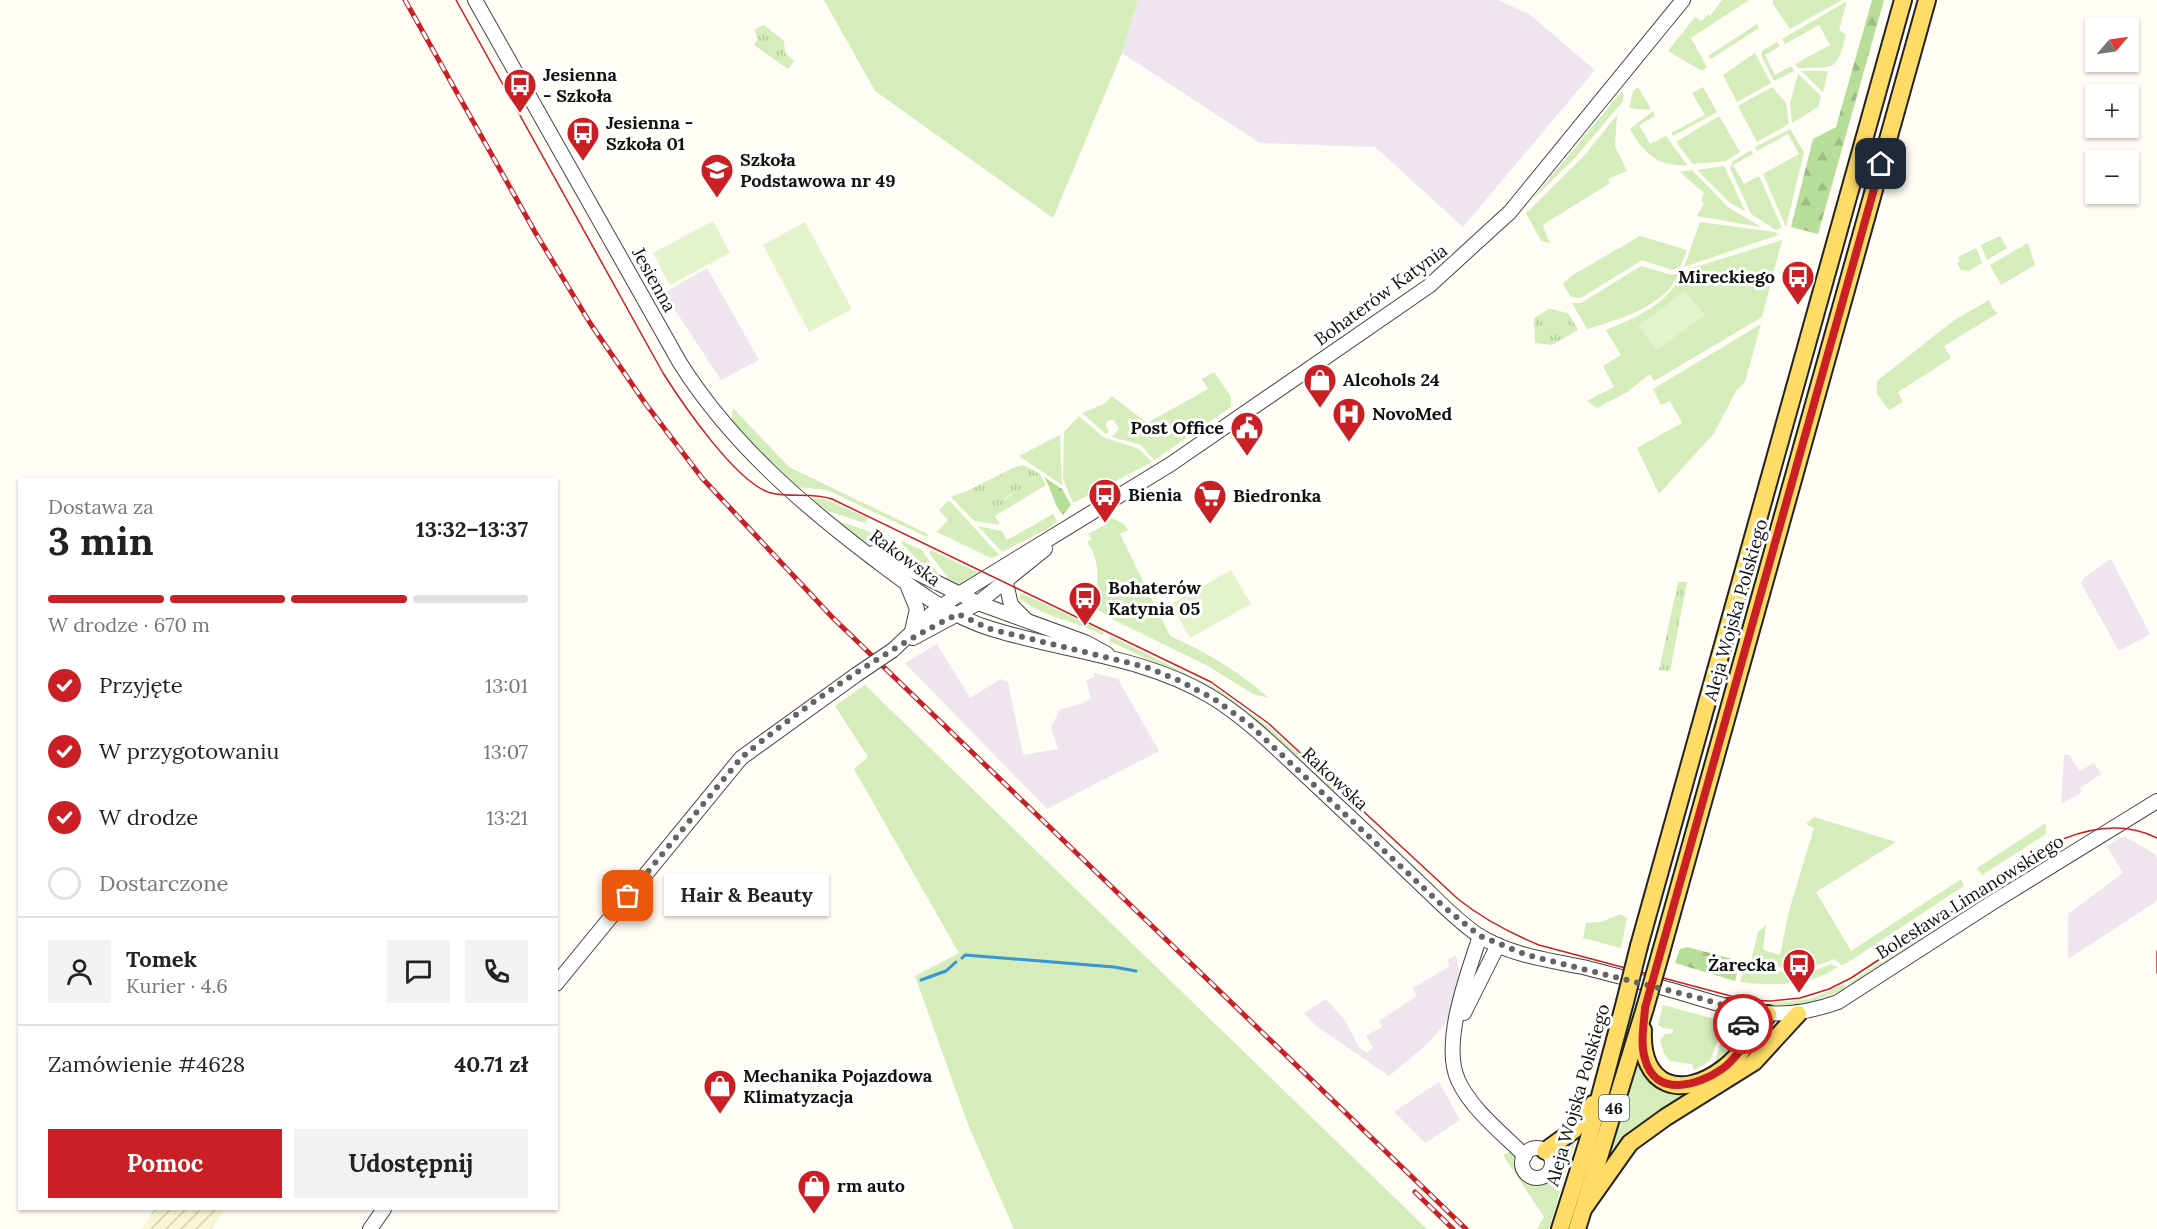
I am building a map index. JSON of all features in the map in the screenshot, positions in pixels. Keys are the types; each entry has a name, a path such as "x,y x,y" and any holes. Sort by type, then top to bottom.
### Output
{"main road":[{"name":"Aleja Wojska Polskiego","path":"1560,1229 1588,1142 1639,946 1903,0"},
{"name":"Aleja Wojska Polskiego","path":"1577,1229 1661,952 1927,0"},
{"path":"1729,1007 1743,1024 1745,1045"},
{"path":"1645,1008 1642,1046 1645,1062 1653,1074 1670,1085 1690,1085 1724,1068 1768,1014"},
{"path":"1768,1014 1770,1047"},
{"path":"1584,1208 1630,1143 1666,1117 1754,1062 1798,1014"},
{"path":"1545,1151 1574,1130 1600,1090"}],"street":[{"name":"Jesienna","path":"475,0 691,381 746,449 849,540"},
{"name":"Bohaterów Katynia","path":"893,650 959,594 1171,464 1319,363 1447,270 1510,212 1683,0"},
{"name":"Bohaterów Katynia","path":"558,982 741,758 893,650 978,603 1006,583 1068,529"},
{"name":"Rakowska","path":"849,540 941,607 990,629 1116,658 1180,681 1231,710 1274,746 1444,907 1480,936 1498,945 1729,1007 1768,1014 1798,1014"},
{"name":"Rakowska","path":"849,540 978,603 1083,641 1116,658"},
{"path":"903,581 916,600 917,609 911,633"},
{"path":"1006,583 1011,605 1017,613 1032,624"},
{"name":"Bolesława Limanowskiego","path":"1798,1014 1838,1002 1990,903 2157,801"},
{"path":"1480,936 1466,981 1455,1030 1452,1056 1457,1079 1474,1104 1525,1156"},
{"path":"1455,1030 1498,945"},
{"path":"1534,1149 1545,1151 1552,1164 1549,1173 1540,1178 1531,1177 1524,1170 1525,1156 1534,1149"},
{"path":"370,1229 383,1210"}],"shaded area":[{"path":"1138,0 1498,0 1529,14 1595,70 1463,227 1375,147 1260,143 1122,53"},
{"path":"707,268 759,360 721,380 664,293"},
{"path":"2111,559 2150,634 2119,651 2081,583 2085,577"},
{"path":"937,644 970,698 1001,679 1008,682 1023,755 1058,749 1051,728 1060,709 1091,699 1086,680 1095,677 1094,673 1118,679 1159,751 1047,809 905,663"},
{"path":"2064,755 2069,755 2080,771 2094,763 2101,774 2080,788 2082,792 2061,804"},
{"path":"2124,836 2155,854 2157,858 2157,901 2068,959 2068,914 2123,873 2107,846"},
{"path":"1456,955 1459,969 1457,987 1448,1021 1425,1046 1389,1076 1315,1025 1304,1013 1326,999 1344,1019 1359,1047 1367,1053 1373,1048 1366,1036 1382,1027 1379,1021 1417,996 1413,988 1450,966 1447,960"},
{"path":"1439,1082 1460,1120 1425,1143 1394,1112"},
{"path":"154,1210 224,1210 211,1229 141,1229"}],"green space":[{"path":"824,0 1138,0 1122,53 1053,218 875,91"},
{"path":"1722,0 1749,0 1691,38 1707,67 1702,71 1668,51 1695,17 1702,21 1708,14 1710,16"},
{"path":"1773,0 1842,0 1790,29 1773,4"},
{"path":"1872,0 1884,0 1818,234 1791,227 1813,139 1836,127"},
{"path":"1847,1 1839,30 1846,35 1836,62 1826,67 1798,68 1795,64 1830,45 1819,25 1785,44 1782,39"},
{"path":"1757,24 1759,28 1711,59 1708,56"},
{"path":"764,25 784,41 785,53 794,61 788,69 754,45 757,40 755,29"},
{"path":"1777,42 1780,46 1765,55 1775,75 1791,66 1794,71 1774,81 1761,55 1763,50"},
{"path":"1755,53 1771,83 1737,102 1723,75"},
{"path":"1801,71 1828,71 1823,92"},
{"path":"1798,74 1821,96 1818,107 1792,123 1790,103"},
{"path":"1638,87 1650,107 1649,110 1629,108 1633,91"},
{"path":"1703,87 1717,112 1673,136 1671,133 1705,115 1692,93"},
{"path":"1772,87 1786,103 1789,124 1757,142 1738,106"},
{"path":"1623,92 1623,101 1575,158 1530,202"},
{"path":"1653,111 1655,116 1639,125 1650,144 1666,136 1687,165 1667,164 1659,161 1652,157 1635,138 1630,129"},
{"path":"1617,115 1615,146 1627,171 1608,179 1610,183 1544,224 1543,227 1550,243 1541,241 1526,213 1583,157"},
{"path":"1719,116 1740,152 1726,161 1693,164 1676,142"},
{"path":"1790,129 1804,152 1786,227 1763,174 1799,154 1788,134 1757,151 1755,147"},
{"path":"1751,150 1753,154 1733,165 1744,184 1759,176 1782,228 1776,230 1751,214 1730,168 1733,161"},
{"path":"1724,166 1745,211 1730,203 1697,170"},
{"path":"1692,170 1728,207 1761,227 1697,216 1704,203 1701,201 1704,193 1680,172"},
{"path":"713,221 730,253 670,285 653,253"},
{"path":"805,222 852,309 809,332 763,245"},
{"path":"1700,222 1775,232 1778,235 1684,267"},
{"path":"1640,236 1687,250 1680,267 1672,270 1642,260 1581,298 1571,297 1563,284 1571,276"},
{"path":"2000,236 2007,248 1987,260 1981,245"},
{"path":"1782,240 1762,317 1654,381 1650,374 1627,392 1597,408 1587,401 1614,387 1603,366 1621,355 1606,330 1651,308 1678,282 1683,271"},
{"path":"2028,243 2035,265 2001,285 1990,265"},
{"path":"1976,248 1982,263 1969,271 1961,270 1957,263 1960,261 1958,257"},
{"path":"1641,266 1672,275 1679,273 1673,285 1652,303 1626,316 1587,329 1572,303 1581,303"},
{"path":"1685,291 1705,315 1657,350 1638,326"},
{"path":"1989,300 1993,309 1998,313 1944,346 1951,358 1898,392 1903,402 1889,410 1877,394 1877,381 1953,321"},
{"path":"1549,309 1568,313 1578,330 1552,345 1535,343 1534,318"},
{"path":"1761,324 1745,382 1736,391 1714,433 1659,494 1637,448 1682,423 1670,401 1661,405 1653,389"},
{"path":"1214,372 1231,397 1231,407 1154,460 1141,445 1112,437 1119,429 1114,420 1107,421 1106,426 1109,431 1106,434 1082,413 1106,403 1112,396 1147,423 1208,389 1202,379"},
{"path":"733,408 789,467 928,534 927,537 827,490 796,487 768,463 731,423"},
{"path":"1079,416 1103,437 1139,449 1152,462 1073,503 1063,479 1064,432"},
{"path":"1060,435 1062,485 1019,456"},
{"path":"1024,465 1040,474 1046,485 1023,498 1018,489 1004,499 1005,502 985,516 969,490 1015,467"},
{"path":"1044,477 1062,489 1071,505 1063,515 1057,507"},
{"path":"1046,485 995,516 1000,525 974,521 951,497 969,490 985,516 1018,489 1023,498"},
{"path":"809,498 825,499 868,518 865,523 828,511"},
{"path":"949,500 999,555 991,558 937,532 948,520 939,510"},
{"path":"1053,514 1057,521 1051,527 1002,552 978,526 1002,531 1007,540"},
{"path":"1112,518 1124,524 1128,530 1120,534 1170,636 1222,663 1269,698 1253,694 1208,666 1114,620 1091,605 1098,573 1095,556 1087,542 1092,539 1088,534 1107,524 1106,522"},
{"path":"840,522 888,541 897,547 909,563 871,545 850,532"},
{"path":"902,541 922,550 938,574 938,580 901,543"},
{"path":"931,550 983,575 957,587 946,581 947,576 929,553"},
{"path":"1231,570 1251,604 1190,638 1171,604"},
{"path":"1678,582 1687,582 1670,671 1659,670"},
{"path":"1021,593 1104,632 1103,635 1038,610 1019,598"},
{"path":"1111,636 1219,690 1270,728 1339,792 1336,795 1208,688 1109,641"},
{"path":"865,685 1427,1229 1014,1229 969,1127 915,976 959,953 854,769 868,757 835,706"},
{"path":"1814,817 1896,842 1816,892 1851,951 1961,879 1964,886 1845,964 1841,965 1835,959 1800,971 1751,961 1758,932 1766,925 1763,950 1780,955 1789,911 1814,828 1806,824"},
{"path":"2046,823 2046,834 1982,875 1977,868"},
{"path":"2047,853 2038,866 2022,879 2003,889 1989,891"},
{"path":"1620,914 1627,918 1621,948 1583,938 1586,923 1601,922"},
{"path":"1913,940 1916,945 1854,986 1851,982"},
{"path":"1687,947 1740,961 1735,981 1675,963 1680,949"},
{"path":"1745,963 1800,976 1831,964 1838,967 1804,981 1765,984 1740,982"},
{"path":"1844,984 1847,989 1801,1005 1754,1005 1811,999"},
{"path":"1663,1005 1715,1019 1723,1025 1710,1061 1694,1070 1692,1064 1670,1061 1660,1041 1665,1034 1673,1033 1673,1029 1658,1025"},
{"path":"1726,1027 1740,1040 1727,1061 1695,1075 1714,1064"},
{"path":"1636,1052 1686,1092 1688,1097 1603,1164"},
{"path":"1576,1138 1549,1229 1537,1229 1544,1217 1503,1155 1509,1152 1514,1155 1518,1171 1525,1181 1540,1183 1552,1178 1556,1173 1558,1160 1555,1152"}],"waterway":[{"path":"962,958 965,955 1114,967 1136,971"},
{"path":"921,980 946,971 956,962"}],"tram line":[{"path":"456,0 663,373 711,441 742,475 771,493 832,499 1211,682 1268,723 1458,899 1507,930 1539,945 1746,1000 1771,1001 1800,998 1829,989 1851,978 2063,839 2110,828 2134,830 2157,838"},
{"path":"2157,951 2157,973"}],"railway":[{"path":"405,0 535,232 590,323 645,403 702,478 833,618 1466,1229"},
{"path":"1415,1192 1453,1229"}],"way so far":[{"path":"628,896 741,758 761,741 893,650 958,614 990,629 1146,667 1196,688 1249,724 1444,907 1480,936 1512,951 1610,973 1729,1007 1743,1024"}],"place":[{"name":"Jesienna - Szkoła","path":"520,114"},
{"name":"Jesienna - Szkoła 01","path":"583,162"},
{"name":"Szkoła Podstawowa nr 49","path":"717,199"},
{"name":"Mireckiego","path":"1798,306"},
{"name":"Alcohols 24","path":"1320,409"},
{"name":"NovoMed","path":"1349,443"},
{"name":"Post Office","path":"1247,457"},
{"name":"Bienia","path":"1105,524"},
{"name":"Biedronka","path":"1210,525"},
{"name":"Bohaterów Katynia 05","path":"1085,627"},
{"name":"Hair & Beauty","path":"628,896"},
{"name":"Żarecka","path":"1799,994"},
{"name":"Mechanika Pojazdowa Klimatyzacja","path":"720,1115"},
{"name":"rm auto","path":"814,1215"}],"route":[{"path":"1743,1024 1745,1045 1724,1068 1706,1079 1690,1085 1670,1085 1653,1074 1645,1062 1642,1046 1645,1008 1881,164"}]}
